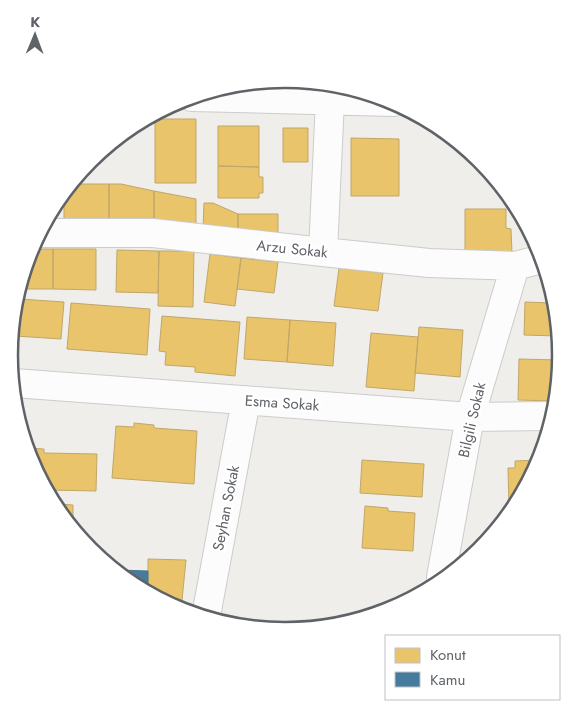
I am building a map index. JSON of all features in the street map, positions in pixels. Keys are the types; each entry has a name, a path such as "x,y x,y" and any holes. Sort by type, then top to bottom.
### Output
{"street":[{"path":"230,94 261,91 330,100 368,101"},
{"path":"323,252 330,100"},
{"name":"Arzu Sokak","path":"47,233 153,233 430,263 515,266 535,261"},
{"name":"Bilgili Sokak","path":"442,571 470,417 515,266"},
{"name":"Esma Sokak","path":"19,383 470,417 545,416"},
{"name":"Seyhan Sokak","path":"207,610 246,400"}],"building: Konut":[{"path":"159,119 196,119 196,183 155,183 155,121"},
{"path":"218,126 259,126 259,167 218,166"},
{"path":"283,128 308,128 308,162 283,162"},
{"path":"351,138 399,139 399,196 351,196"},
{"path":"218,166 259,167 259,177 263,177 263,193 259,193 259,198 218,198"},
{"path":"80,184 109,184 109,219 64,219 64,205"},
{"path":"109,184 121,184 154,191 154,219 109,219"},
{"path":"154,191 196,199 196,227 154,219"},
{"path":"204,203 213,203 238,214 238,234 203,229"},
{"path":"465,209 506,209 506,228 511,229 512,253 465,253"},
{"path":"238,214 278,214 278,235 238,234"},
{"path":"40,249 53,249 53,289 26,289"},
{"path":"53,249 96,249 96,290 53,289"},
{"path":"117,250 159,251 158,293 116,292"},
{"path":"159,251 194,251 193,307 158,306"},
{"path":"210,254 241,258 235,306 204,302"},
{"path":"241,258 278,262 274,293 237,289"},
{"path":"339,268 383,273 378,311 334,306"},
{"path":"24,299 64,302 61,339 18,336"},
{"path":"525,302 547,303 552,336 524,335"},
{"path":"71,303 150,309 147,355 67,349"},
{"path":"162,316 240,322 235,376 195,372 195,367 165,365 166,352 159,351"},
{"path":"247,317 290,320 287,362 244,359"},
{"path":"290,320 336,323 333,366 287,362"},
{"path":"419,327 463,330 460,377 415,373"},
{"path":"371,333 418,337 414,391 366,387"},
{"path":"519,359 552,360 548,401 518,400"},
{"path":"134,423 154,425 154,428 197,431 194,484 112,478 116,426 134,427"},
{"path":"35,448 44,449 44,453 97,454 96,491 54,490"},
{"path":"362,460 424,464 422,497 360,493"},
{"path":"531,460 509,501 508,468 515,468 515,461"},
{"path":"63,504 73,505 73,518"},
{"path":"365,506 388,508 388,511 415,513 413,551 362,548"},
{"path":"148,559 186,560 182,601 148,585"}],"building: Kamu":[{"path":"127,570 148,571 148,585"}]}
